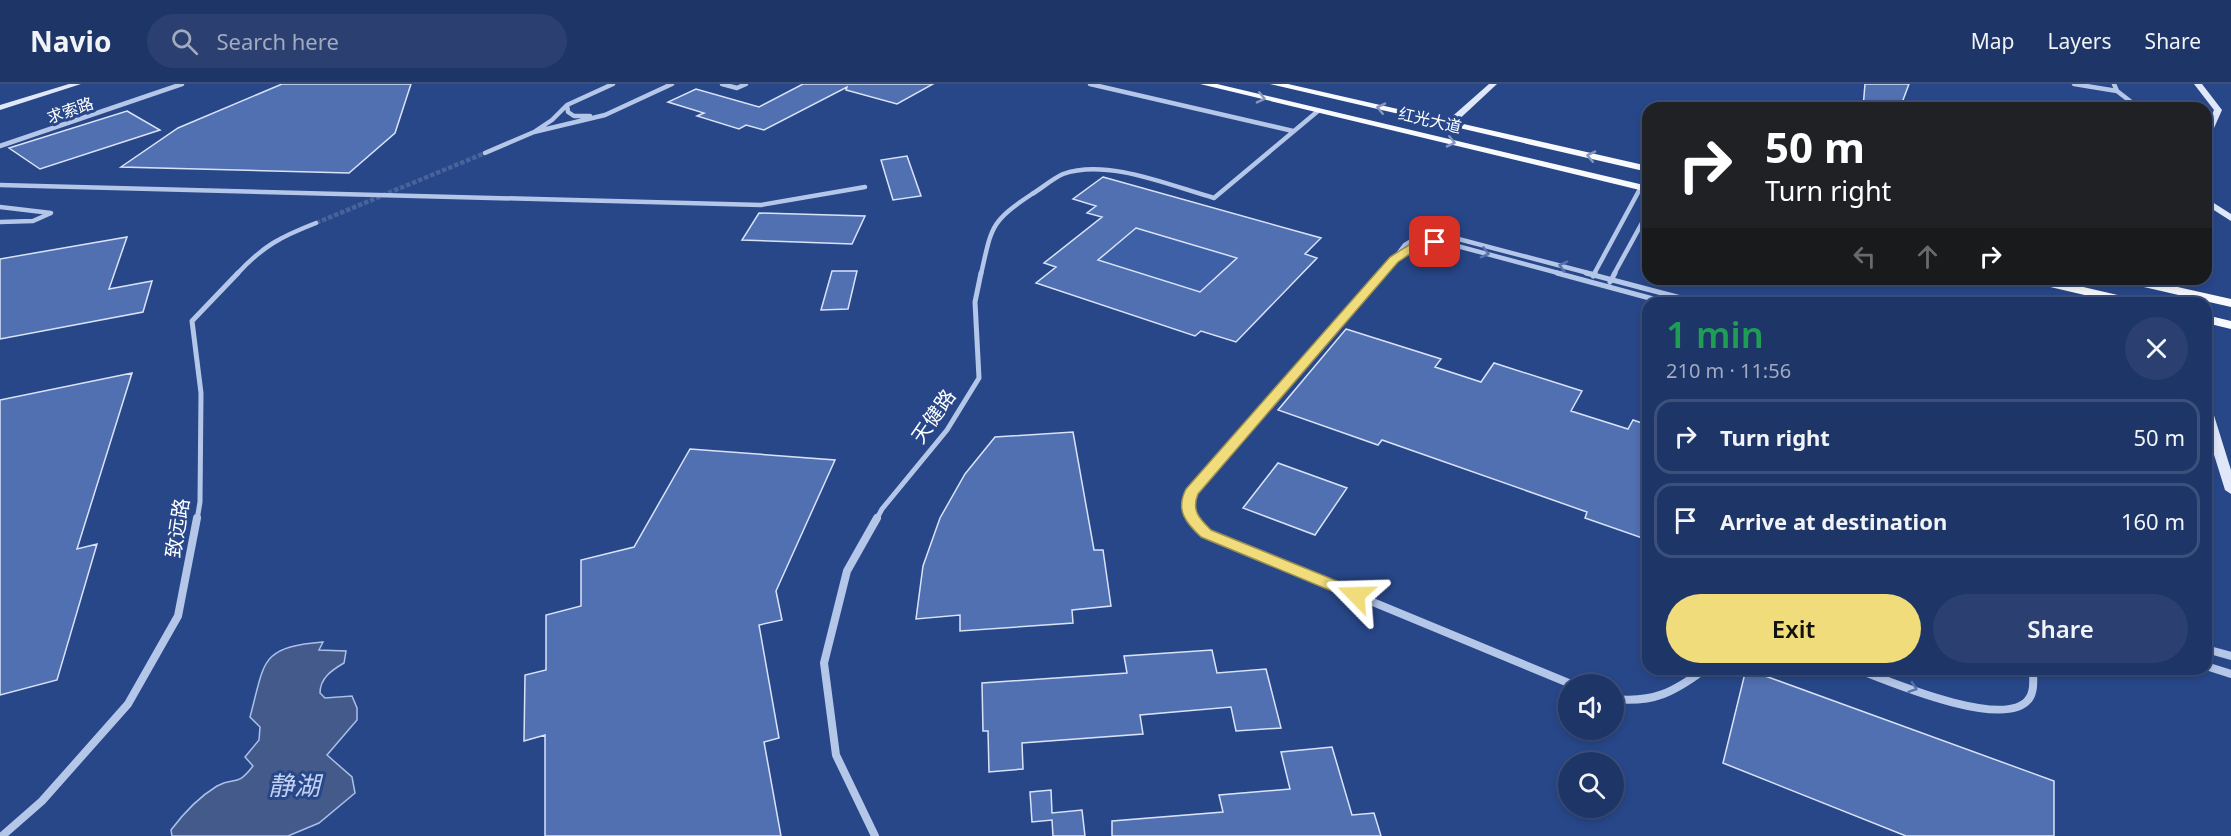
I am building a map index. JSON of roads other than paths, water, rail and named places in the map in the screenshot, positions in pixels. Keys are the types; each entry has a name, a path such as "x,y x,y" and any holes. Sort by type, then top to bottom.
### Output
{"main road":[{"name":"红光大道","path":"1205,84 1642,187"},
{"name":"红光大道","path":"1275,84 1642,168"},
{"path":"2058,285 2110,297"},
{"path":"2152,285 2205,297"},
{"path":"2212,299 2231,303"},
{"path":"2212,320 2231,325"}],"street":[{"path":"0,108 77,84"},
{"name":"求索路","path":"0,146 182,84"},
{"path":"534,132 552,120 567,105 613,84"},
{"path":"485,153 534,132 605,115 672,84"},
{"path":"722,84 737,88 746,84"},
{"path":"1090,84 1293,131 1318,111"},
{"path":"1450,123 1493,84"},
{"path":"2074,84 2117,92 2131,102"},
{"path":"2114,84 2117,92"},
{"path":"2198,84 2212,102"},
{"path":"2212,102 2218,110 2212,121"},
{"path":"567,105 568,112 574,116 605,115"},
{"name":"天健路","path":"874,836 836,754 824,663 847,571 882,509 947,430 979,378 975,302 989,238 995,224 1003,213 1061,175 1078,170 1115,170 1214,198 1293,131"},
{"path":"0,185 761,205 865,187"},
{"path":"1590,282 1642,193"},
{"path":"2212,205 2231,218"},
{"path":"0,207 44,210 51,213 43,219 29,222 0,222"},
{"name":"致远路","path":"2,836 42,801 129,704 178,616 200,502 201,393 192,321 259,251 285,236 316,223"},
{"path":"1608,286 1642,223"},
{"path":"1558,679 1206,533 1191,519 1188,502 1191,493 1410,239 1436,235 1460,238 1678,297"},
{"path":"1394,259 1416,245 1446,243 1647,297"},
{"path":"2212,428 2231,490"},
{"path":"2212,651 2231,656"},
{"path":"2212,668 2231,674"},
{"path":"1624,700 1657,699 1677,690 1697,675"},
{"path":"1874,675 1963,706 1987,710 2024,704 2033,693 2033,675"}],"water":[{"name":"静湖","path":"323,642 319,650 346,651 344,663 324,679 320,693 325,698 352,696 357,708 357,720 327,755 352,777 355,793 319,823 288,836 172,836 171,830 186,812 210,790 243,777 253,766 245,757 259,740 260,727 250,717 263,670 268,661 276,653 287,648"}],"tunnel":[{"path":"316,223 485,153"}]}
